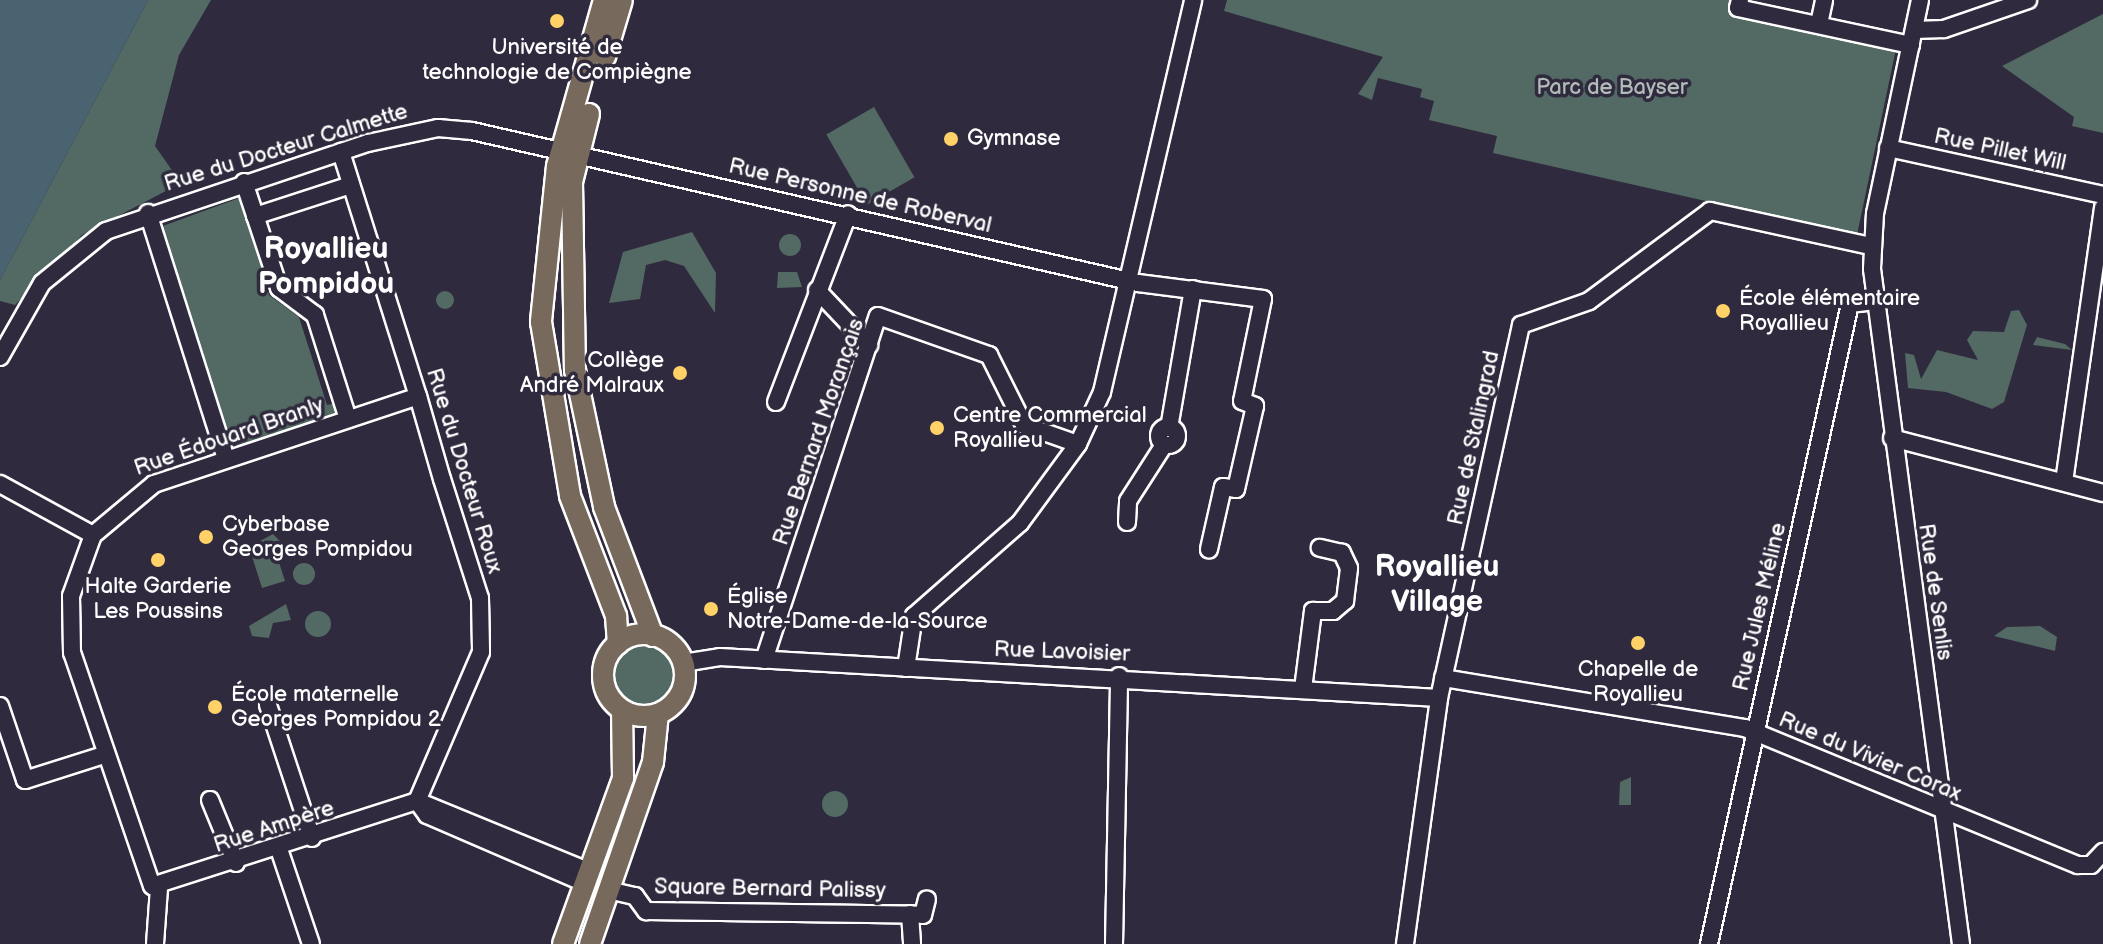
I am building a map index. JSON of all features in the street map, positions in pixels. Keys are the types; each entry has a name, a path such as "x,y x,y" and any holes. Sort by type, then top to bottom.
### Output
{"main road":[{"path":"604,0 571,152 543,335 570,496 616,616 618,644"},
{"path":"590,944 653,762 658,714 684,688 683,663 653,636 604,507 584,426 570,318 571,152 622,0"},
{"path":"563,944 626,764 622,710 604,686 608,656 618,644 653,636"},
{"path":"622,710 658,714"},
{"path":"590,870 608,890"}],"street":[{"path":"906,668 914,616 1020,523 1078,444 1102,392 1131,281 1193,0"},
{"path":"1740,0 1738,8 1912,38 2028,0"},
{"path":"1819,24 1824,0"},
{"name":"Rue de Senlis","path":"1920,0 1888,148 1871,246 1892,438 1961,944"},
{"name":"Rue du Docteur Calmette","path":"0,357 19,314 68,257 148,213 341,152 438,128 571,152"},
{"name":"Rue Pillet Will","path":"1888,148 2103,195"},
{"name":"Rue du Docteur Roux","path":"341,152 418,396 483,625 481,652 417,801"},
{"name":"Rue Personne de Roberval","path":"571,152 1131,281 1263,299 1242,401 1255,406 1236,489 1223,487 1209,549"},
{"path":"244,182 279,288 315,315 348,419"},
{"path":"255,216 351,185"},
{"path":"2064,482 2103,208"},
{"name":"Rue de Stalingrad","path":"1405,944 1439,698 1526,319 1589,301 1710,211 1871,246"},
{"path":"148,213 226,459"},
{"path":"776,402 848,214"},
{"path":"1127,522 1128,501 1164,445 1160,432 1169,428 1193,289"},
{"path":"817,290 869,345"},
{"name":"Rue Jules Méline","path":"1709,944 1850,304 1875,301"},
{"name":"Rue Bernard Morançais","path":"764,660 878,316 989,355 1024,425 1078,444"},
{"name":"Rue Édouard Branly","path":"152,884 104,755 71,628 73,586 93,535 140,491 226,459 418,396"},
{"path":"1892,438 2103,493"},
{"path":"0,484 93,535"},
{"path":"1303,689 1313,611 1333,611 1345,601 1349,568 1342,553 1320,548"},
{"name":"Rue Lavoisier","path":"683,663 764,660 1119,676 1439,698"},
{"path":"1114,944 1119,676"},
{"name":"Rue du Vivier Corax","path":"1443,678 1755,732 2086,866 2103,852"},
{"path":"268,705 312,838"},
{"path":"0,706 25,780 104,755"},
{"path":"210,800 236,863"},
{"path":"417,801 590,870"},
{"name":"Rue Ampère","path":"152,884 236,863 417,801"},
{"path":"279,849 311,944"},
{"path":"152,884 155,944"},
{"name":"Square Bernard Palissy","path":"608,890 635,896 646,911 923,915 927,899"},
{"path":"910,914 912,944"}],"green space":[{"path":"148,0 211,0 179,55 155,146 181,183 82,235 15,305 0,301 0,280"},
{"name":"Parc de Bayser","path":"1227,0 1732,0 1730,12 1896,49 1857,235 1493,153 1497,136 1429,120 1434,101 1420,97 1422,89 1378,78 1372,100 1358,94 1383,57 1224,11"},
{"path":"2103,14 2103,133 2072,126 2074,117 2002,66"},
{"path":"874,107 914,177 867,205 826,134"},
{"path":"242,197 269,295 299,317 327,405 336,403 339,411 241,447 227,441 160,227"},
{"path":"692,232 716,273 715,313 684,266 665,260 646,265 640,299 609,303 623,252"},
{"path":"790,234 798,237 801,245 798,253 790,256 782,253 779,245 782,237"},
{"path":"778,272 797,272 802,287 777,288"},
{"path":"445,291 454,300 445,309 436,300"},
{"path":"2019,310 2027,325 2004,402 1992,409 1946,392 1908,388 1905,353 1914,355 1921,379 1937,350 1978,360 1967,340 1973,331 2004,332 2011,311"},
{"path":"2037,337 2065,344 2072,350 2033,345"},
{"path":"273,534 287,548 260,551 263,558 276,553 285,581 262,588 249,547"},
{"path":"304,563 312,566 315,574 312,582 304,585 296,582 293,574 296,566"},
{"path":"286,604 291,620 273,623 269,638 252,636 249,626"},
{"path":"318,611 327,615 331,624 327,633 318,637 309,633 305,624 309,615"},
{"path":"2040,626 2057,637 2055,651 1994,636 2007,627"},
{"path":"643,642 667,652 677,676 667,700 643,710 619,700 609,676 619,652"},
{"path":"1631,777 1631,805 1619,805 1620,782"},
{"path":"835,791 844,795 848,804 844,813 835,817 826,813 822,804 826,795"}],"water":[{"path":"0,0 148,0 0,280"}],"place":[{"name":"Université de technologie de Compiègne","path":"557,21"},
{"name":"Gymnase","path":"951,139"},
{"name":"École élémentaire Royallieu","path":"1723,311"},
{"name":"Collège André Malraux","path":"680,373"},
{"name":"Centre Commercial Royallieu","path":"937,428"},
{"name":"Cyberbase Georges Pompidou","path":"206,537"},
{"name":"Halte Garderie Les Poussins","path":"158,560"},
{"name":"Église Notre-Dame-de-la-Source","path":"711,609"},
{"name":"Chapelle de Royallieu","path":"1638,643"},
{"name":"École maternelle Georges Pompidou 2","path":"215,707"}],"district":[{"name":"Royallieu Pompidou","path":"326,266"},
{"name":"Royallieu Village","path":"1437,584"}]}
